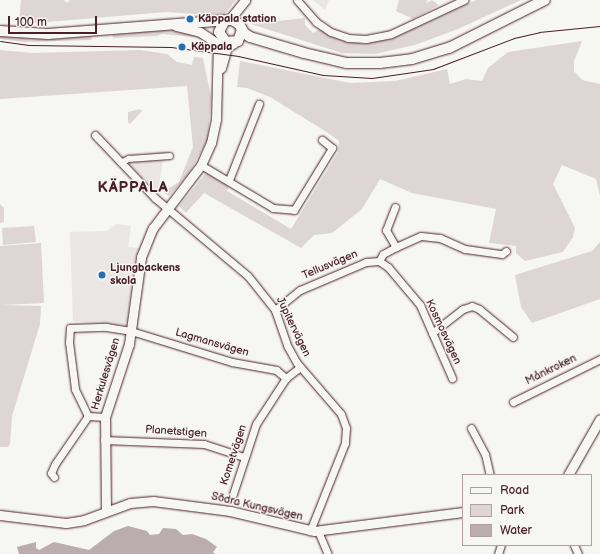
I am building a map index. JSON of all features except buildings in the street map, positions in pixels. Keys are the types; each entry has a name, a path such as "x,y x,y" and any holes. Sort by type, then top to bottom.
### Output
{"main road":[{"path":"0,31 48,34 226,21 241,27 250,37 346,63 400,61 436,53 470,39 545,0"},
{"path":"219,39 220,28 226,21"},
{"path":"192,24 226,42 280,46"},
{"path":"235,42 241,37 241,27"}],"street":[{"path":"226,21 245,0"},
{"path":"241,27 245,0"},
{"path":"297,0 316,22 331,32 348,38 366,39 391,34 464,0"},
{"path":"167,25 200,32 219,39"},
{"name":"Herkulesvägen","path":"106,511 104,440 105,417 127,352 144,248 153,228 201,165 216,124 219,75 219,39"},
{"name":"Herkulesvägen","path":"219,75 227,47 235,42"},
{"path":"229,180 259,104"},
{"name":"Jupitervägen","path":"95,135 168,209 248,276 275,310 288,347 300,367 334,404 346,428 340,458 314,531"},
{"path":"201,165 229,180 273,208 294,210 332,148 322,140"},
{"path":"121,162 129,159 170,156"},
{"path":"395,207 386,230 396,247"},
{"path":"379,261 383,254 421,236 431,236 465,249 502,254 506,251"},
{"name":"Tellusvägen","path":"275,310 300,290 366,262 379,261"},
{"name":"Kosmosvägen","path":"379,261 388,267 420,305 452,378"},
{"path":"432,333 463,309 472,306 479,309 513,337"},
{"name":"Lagmansvägen","path":"88,416 74,386 69,329 95,326 131,331 232,362 276,370 286,378"},
{"name":"Månkroken","path":"513,402 600,359"},
{"name":"Kometvägen","path":"233,494 256,424 286,378 300,367"},
{"path":"54,477 51,473 55,464 88,416 105,417"},
{"path":"569,474 600,419"},
{"path":"471,428 483,448 490,474"},
{"name":"Planetstigen","path":"104,440 204,444 244,457"},
{"name":"Södra Kungsvägen","path":"0,515 66,523 84,520 130,503 170,502 230,511 314,531 462,512"},
{"path":"314,531 328,554"}],"shaded area":[{"path":"313,0 329,0 325,10"},
{"path":"164,152 158,192 121,157"},
{"name":"Ljungbackens skola","path":"117,224 131,226 128,247 140,248 134,262 128,326 73,321 70,232 106,231"}],"green space":[{"path":"21,0 64,0 67,3 70,0 236,0 223,16 166,12 36,23 19,22"},
{"path":"399,0 427,0 426,3 432,0 439,5 413,19 396,11"},
{"path":"476,0 521,0 458,29 415,45 375,54 342,53 251,24 305,18 305,25 313,33 320,29 341,40 365,44 400,35"},
{"path":"178,29 205,38 162,34 157,36 113,38 112,34"},
{"path":"0,34 38,39 91,35 92,40 24,42 0,39"},
{"path":"582,41 574,61 574,71 582,80 600,84 600,196 596,179 562,165 553,184 575,228 573,237 563,252 525,261 516,253 516,246 489,243 496,209 412,193 380,179 362,209 332,233 314,235 301,248 204,193 186,213 179,206 206,173 229,186 227,191 291,229 338,152 339,141 325,131 270,97 247,88 237,87 240,61 350,83 395,81 447,69 450,84 466,79 482,81 488,68 508,52"},
{"path":"0,50 32,53 140,50 167,54 177,62 192,65 194,57 203,58 211,97 208,139 188,175 169,196 163,192 179,182 193,147 187,86 0,99"},
{"path":"140,109 142,111 130,124 128,122 128,112"},
{"path":"0,204 4,208 4,222 0,223"},
{"path":"34,226 36,242 3,245 2,228"},
{"path":"600,242 600,299 532,323 521,307 515,275 592,251"},
{"path":"41,243 44,303 2,305 41,306 40,324 12,416 10,444 8,447 0,447 0,246"}],"water":[{"path":"128,526 147,531 150,535 159,534 163,528 176,529 183,535 192,534 206,539 217,547 213,552 215,554 19,554 17,547 36,542 36,548 39,550 54,542 89,550 114,531"}],"tram line":[{"path":"0,41 29,45 171,47 238,56 323,75 372,78 433,69 514,38 539,32 600,26"}],"place":[{"name":"Käppala station","path":"190,19"},
{"name":"Käppala","path":"182,47"},
{"name":"Ljungbackens skola","path":"102,275"}],"district":[{"name":"KÄPPALA","path":"133,188"}]}
